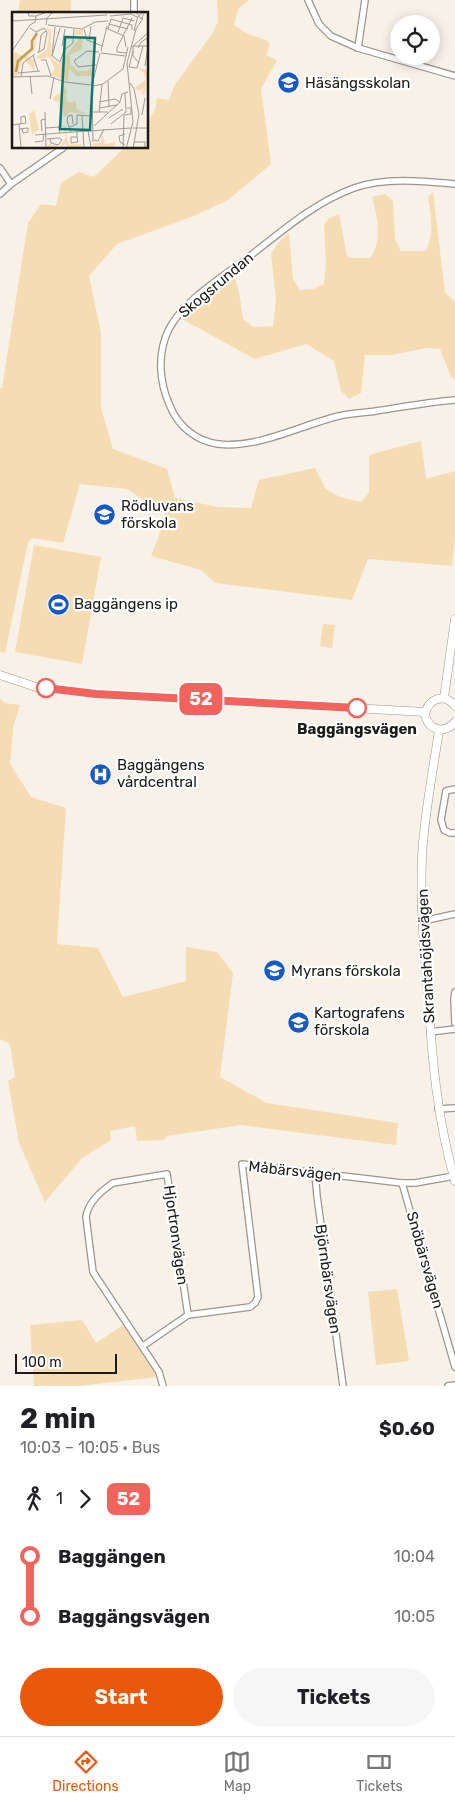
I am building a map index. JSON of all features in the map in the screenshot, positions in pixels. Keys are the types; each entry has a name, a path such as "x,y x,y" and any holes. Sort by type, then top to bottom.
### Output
{"street":[{"path":"308,0 314,14 331,36 358,48 455,76"},
{"path":"358,48 365,0"},
{"path":"0,194 11,184 63,149"},
{"path":"0,168 11,184"},
{"name":"Skogsrundan","path":"455,184 402,182 368,184 353,188 316,206 204,290 186,307 174,320 168,331 160,362 166,398 177,420 194,436 218,444 254,441 340,416 455,400"},
{"path":"444,698 455,619"},
{"path":"0,676 36,687 96,694 426,712"},
{"path":"455,706 444,698 432,701 427,706 426,712 426,718 430,725 439,730 447,729 455,722"},
{"name":"Skrantahöjdsvägen","path":"439,730 422,857 423,921 430,1032 438,1109 454,1178"},
{"path":"455,789 446,791 441,820 444,830 455,833"},
{"path":"423,921 455,914"},
{"path":"455,992 455,1022"},
{"path":"430,1032 455,1029"},
{"path":"438,1109 455,1108"},
{"name":"Måbärsvägen","path":"188,1315 250,1307 256,1302 258,1297 242,1164 402,1183 454,1178"},
{"name":"Björnbärsvägen","path":"315,1173 343,1386"},
{"name":"Hjortronvägen","path":"163,1386 159,1372 93,1272 86,1218 87,1210 91,1203 113,1183 167,1174 188,1315"},
{"name":"Snöbärsvägen","path":"402,1183 455,1367"},
{"path":"143,1346 188,1315"},
{"path":"448,1386 455,1385"}],"shaded area":[{"path":"20,0 71,0 71,12 18,12"},
{"path":"217,0 249,0 238,9 234,25 246,33 268,41 270,45 266,55 277,60 261,89 271,164 228,200 194,216 117,244 89,276 101,333 101,408 113,449 167,469 175,498 218,507 251,508 259,480 315,468 326,489 340,497 361,502 369,493 369,455 421,441 426,479 455,471 455,540 452,566 368,559 352,600 215,583 201,570 151,556 167,515 127,489 80,484 63,543 33,538 28,542 5,653 0,652 0,388 2,388 28,223 41,204 56,206 61,183 79,172 94,177 123,149 149,149 149,119 155,110 157,98 169,100 174,86 214,31 218,21"},
{"path":"433,192 445,293 455,302 455,380 451,377 440,349 427,348 391,355 365,355 361,393 349,399 341,391 334,361 306,344 255,359 182,319 200,302 234,276 239,291 243,319 253,327 273,326 276,299 271,254 278,243 289,233 293,279 300,290 313,289 324,284 326,264 324,225 328,219 339,214 347,256 352,258 370,258 374,252 378,236 376,212 372,197 385,194 393,201 395,239 401,251 425,251 431,232 428,197"},
{"name":"Baggängens ip","path":"34,545 101,557 82,664 15,652"},
{"path":"323,624 335,625 332,648 320,646"},
{"path":"0,699 5,703 20,705 13,727 10,764 31,797 66,808 57,944 98,948 123,997 186,981 186,947 217,952 233,973 220,1077 267,1103 398,1123 396,1145 241,1125 167,1136 164,1140 137,1141 135,1126 110,1131 111,1140 82,1158 45,1202 19,1143 8,1081 15,1077 10,1044 0,1039"},
{"path":"397,1289 409,1361 376,1365 368,1292"},
{"path":"82,1320 96,1343 123,1325 157,1377 78,1386 34,1386 30,1325"}],"bus line":[{"name":"52","path":"46,688 96,694 357,708"}],"place":[{"name":"Häsängsskolan","path":"289,83"},
{"name":"Rödluvans förskola","path":"105,515"},
{"name":"Baggängens ip","path":"58,604"},
{"name":"Baggängsvägen","path":"357,708"},
{"name":"Baggängens vårdcentral","path":"101,774"},
{"name":"Myrans förskola","path":"275,971"},
{"name":"Kartografens förskola","path":"298,1022"}]}
